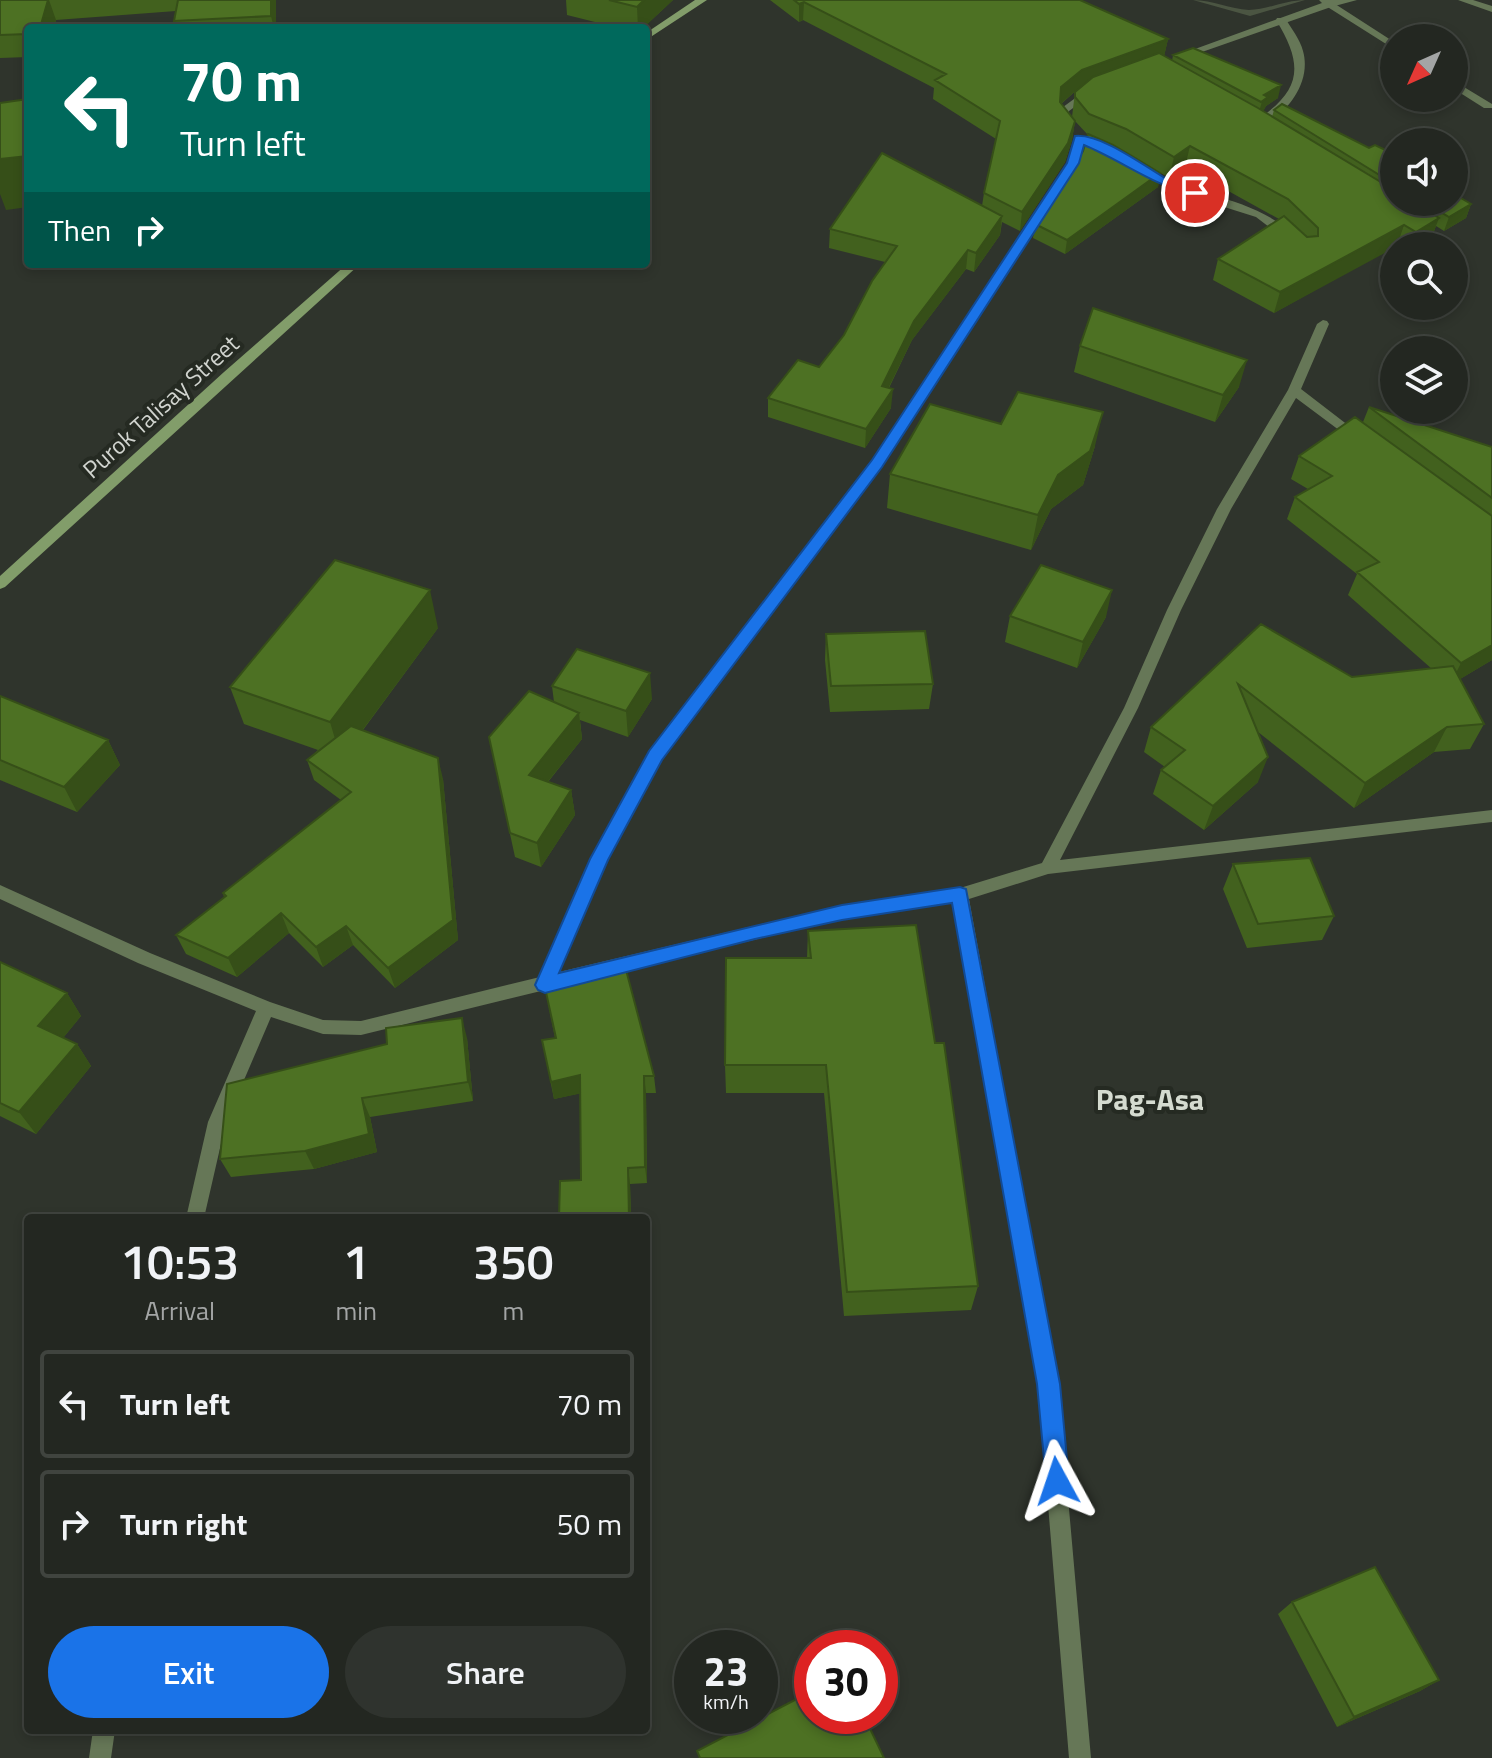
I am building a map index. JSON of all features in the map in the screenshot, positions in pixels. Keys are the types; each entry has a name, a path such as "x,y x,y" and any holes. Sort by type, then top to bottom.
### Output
{"street":[{"path":"650,34 702,0"},
{"path":"1167,61 1326,2 1352,0"},
{"path":"1463,0 1492,9"},
{"path":"1326,2 1380,37"},
{"path":"1258,124 1281,109 1294,91 1299,74 1299,54 1281,20"},
{"path":"545,985 599,859 655,755 877,463 1073,163 1086,141 1064,119 1064,110 1084,93 1111,82"},
{"path":"1468,93 1488,106"},
{"path":"1245,117 1270,132"},
{"path":"1130,162 1171,187 1241,205 1276,225 1295,243"},
{"name":"Purok Talisay Street","path":"0,584 350,268"},
{"path":"1048,868 1131,708 1174,610 1224,509 1294,390 1323,324"},
{"path":"1294,390 1368,446"},
{"path":"0,892 144,958 266,1008 323,1027 361,1028 769,928 842,912 960,895 1048,868 1492,816"},
{"path":"960,895 1048,1384 1080,1758"},
{"path":"196,1214 217,1122 266,1008"},
{"path":"100,1758 103,1734"}],"building":[{"path":"0,0 48,0 41,24 24,24 24,34 0,35"},
{"path":"178,0 271,0 271,16 174,21"},
{"path":"609,0 644,0 637,7"},
{"path":"794,0 1080,0 1168,39 1082,70 1061,87 1060,102 1075,121 1068,143 1022,212 984,193 1000,121 935,80 946,74 804,2 799,4"},
{"path":"1193,48 1281,85 1264,95 1268,97 1261,102 1173,55"},
{"path":"1159,53 1380,182 1380,216 1439,218 1416,232 1404,225 1391,232 1380,232 1380,238 1280,292 1218,259 1284,216 1307,237 1318,236 1318,228 1288,199 1190,146 1174,157 1126,129 1089,114 1075,97 1075,92 1093,77"},
{"path":"24,100 24,156 0,159 0,103"},
{"path":"1282,104 1369,148 1375,145 1380,147 1380,175 1274,110"},
{"path":"1088,134 1160,173 1067,240 1035,224 1083,151"},
{"path":"882,153 1002,216 976,253 968,250 914,321 882,386 893,389 866,429 768,398 798,360 819,367 844,335 872,281 897,246 830,229"},
{"path":"1093,308 1247,360 1223,395 1080,346"},
{"path":"1018,392 1103,412 1090,451 1058,475 1038,515 890,474 930,404 1001,424"},
{"path":"1355,417 1492,516 1492,645 1461,663 1357,572 1379,562 1295,497 1332,476 1299,456"},
{"path":"1392,424 1421,424 1492,447 1492,498"},
{"path":"335,560 430,590 330,722 230,687"},
{"path":"1041,565 1112,590 1083,642 1010,616"},
{"path":"1261,624 1352,677 1453,666 1484,724 1447,727 1365,783 1238,684 1268,757 1213,806 1161,770 1185,750 1151,727"},
{"path":"925,631 933,684 831,686 826,634"},
{"path":"577,649 650,673 626,711 552,686"},
{"path":"529,691 579,713 529,775 571,790 537,843 510,833 489,737"},
{"path":"0,696 108,740 64,787 0,760"},
{"path":"351,726 438,758 453,920 388,968 346,926 316,947 281,913 228,958 176,935 226,896 223,893 351,792 307,760"},
{"path":"1310,858 1334,916 1258,924 1233,864"},
{"path":"916,925 935,1043 944,1043 978,1286 847,1292 826,1065 725,1065 726,958 811,958 808,931"},
{"path":"0,962 67,993 38,1026 77,1044 19,1112 0,1103"},
{"path":"625,966 654,1076 644,1076 645,1167 628,1168 629,1214 559,1214 560,1181 581,1180 580,1075 551,1082 542,1040 556,1038 544,983"},
{"path":"462,1018 468,1082 362,1098 369,1134 305,1151 220,1159 227,1084 387,1044 386,1028"},
{"path":"1375,1567 1439,1680 1354,1717 1292,1602"},
{"path":"794,1700 794,1734 873,1734 884,1758 700,1758 697,1751 730,1734 778,1734 778,1709"}],"waterway":[{"path":"1198,0 1250,13 1300,0"}],"district":[{"name":"Pag-Asa","path":"1150,1100"}],"route":[{"path":"1057,1481 1048,1384 960,895 842,912 545,985 599,859 655,755 877,463 1073,163 1080,139 1116,154 1171,187 1195,193"}]}
